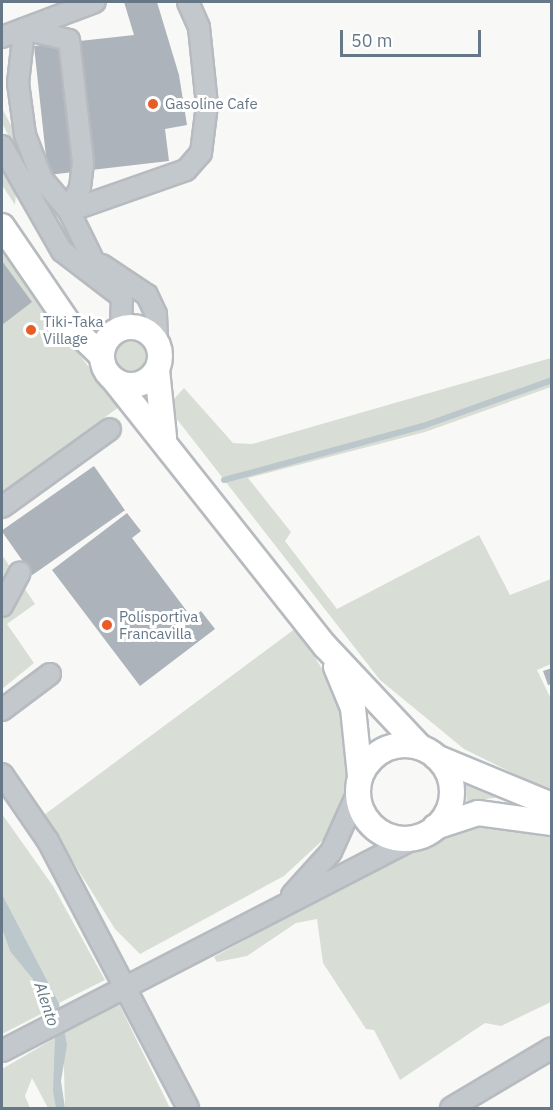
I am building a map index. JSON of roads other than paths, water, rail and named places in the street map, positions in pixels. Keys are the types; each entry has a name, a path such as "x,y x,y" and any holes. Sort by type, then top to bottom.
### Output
{"main road":[{"path":"2,226 49,291 69,324 102,356 114,380 164,437 325,646 446,769 451,792 445,815 425,832"},
{"path":"49,291 117,331 137,327 157,341 157,370 164,437"},
{"path":"102,356 117,331"},
{"path":"114,380 133,386 157,370"},
{"path":"325,646 353,708 359,784 366,819 376,829 402,838 478,813 552,823"},
{"path":"359,784 378,752 407,744 552,805"}],"street":[{"path":"2,37 95,2"},
{"path":"69,211 186,170 201,153 207,105 199,27 188,2"},
{"path":"24,29 69,40 83,163 80,188 69,211"},
{"path":"24,29 18,83 25,135 42,179 69,211 88,256 104,280 122,297 117,331"},
{"path":"2,146 50,236 75,264 104,280"},
{"path":"50,236 88,256 147,295 156,314 157,341"},
{"path":"2,507 110,429"},
{"path":"2,606 20,572"},
{"path":"2,710 50,674"},
{"path":"2,774 48,841 127,985 188,1108"},
{"path":"285,904 331,852 359,784"},
{"path":"2,1051 104,995 425,832"},
{"path":"451,1108 552,1048"}],"water":[{"name":"Alento","path":"2,894 59,1003 67,1045 61,1081 65,1108 56,1108 53,1091 55,1038 32,978 10,951 2,928"}],"waterway":[{"path":"224,480 423,426 552,380"}],"place":[{"name":"Gasoline Cafe","path":"153,104"},
{"name":"Tiki-Taka Village","path":"31,330"},
{"name":"Polisportiva Francavilla","path":"107,625"}]}
